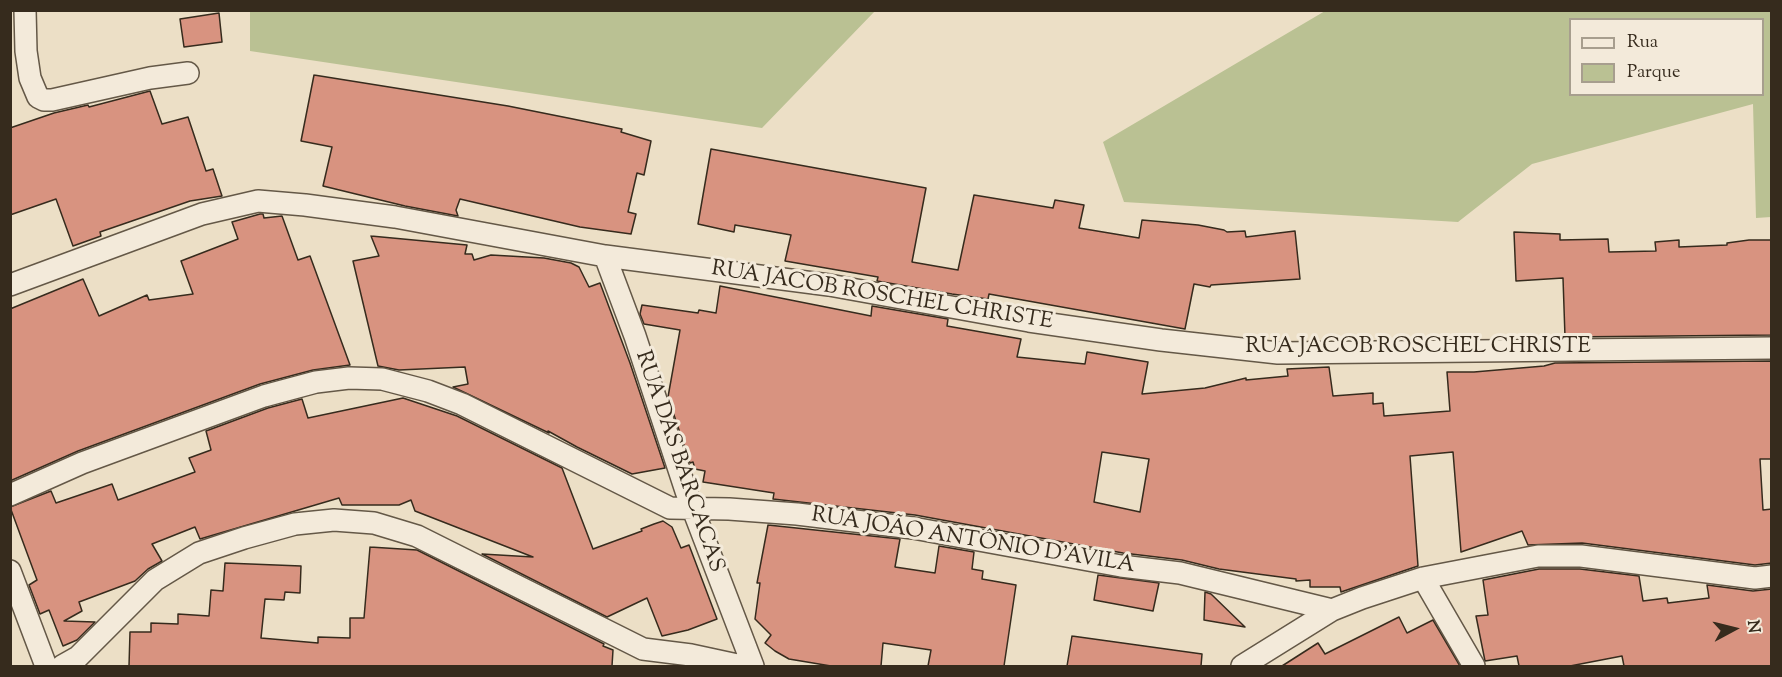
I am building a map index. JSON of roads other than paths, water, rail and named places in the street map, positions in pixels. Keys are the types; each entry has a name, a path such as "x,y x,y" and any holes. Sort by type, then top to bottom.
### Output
{"street":[{"path":"25,10 26,51 30,78 38,96 44,100 188,73"},
{"name":"RUA JACOB ROSCHEL CHRISTE","path":"10,285 202,214 258,201 305,204 395,217 605,256 829,285 1029,321 1161,340 1278,353 1772,348"},
{"name":"RUA DAS BARCACAS","path":"605,256 635,336 677,467 753,666"},
{"name":"RUA JOÃO ANTÔNIO D'AVILA","path":"10,495 82,463 222,410 316,382 349,378 382,379 428,391 492,418 670,508 797,514 913,528 1121,566 1180,573 1332,610"},
{"path":"72,663 154,580 199,553 295,524 334,520 374,523 417,536 643,649 691,655 742,666"},
{"path":"1242,666 1332,610 1423,578 1538,556 1581,556 1755,578 1772,576"},
{"path":"10,571 46,666"},
{"path":"1423,578 1474,666"}]}
